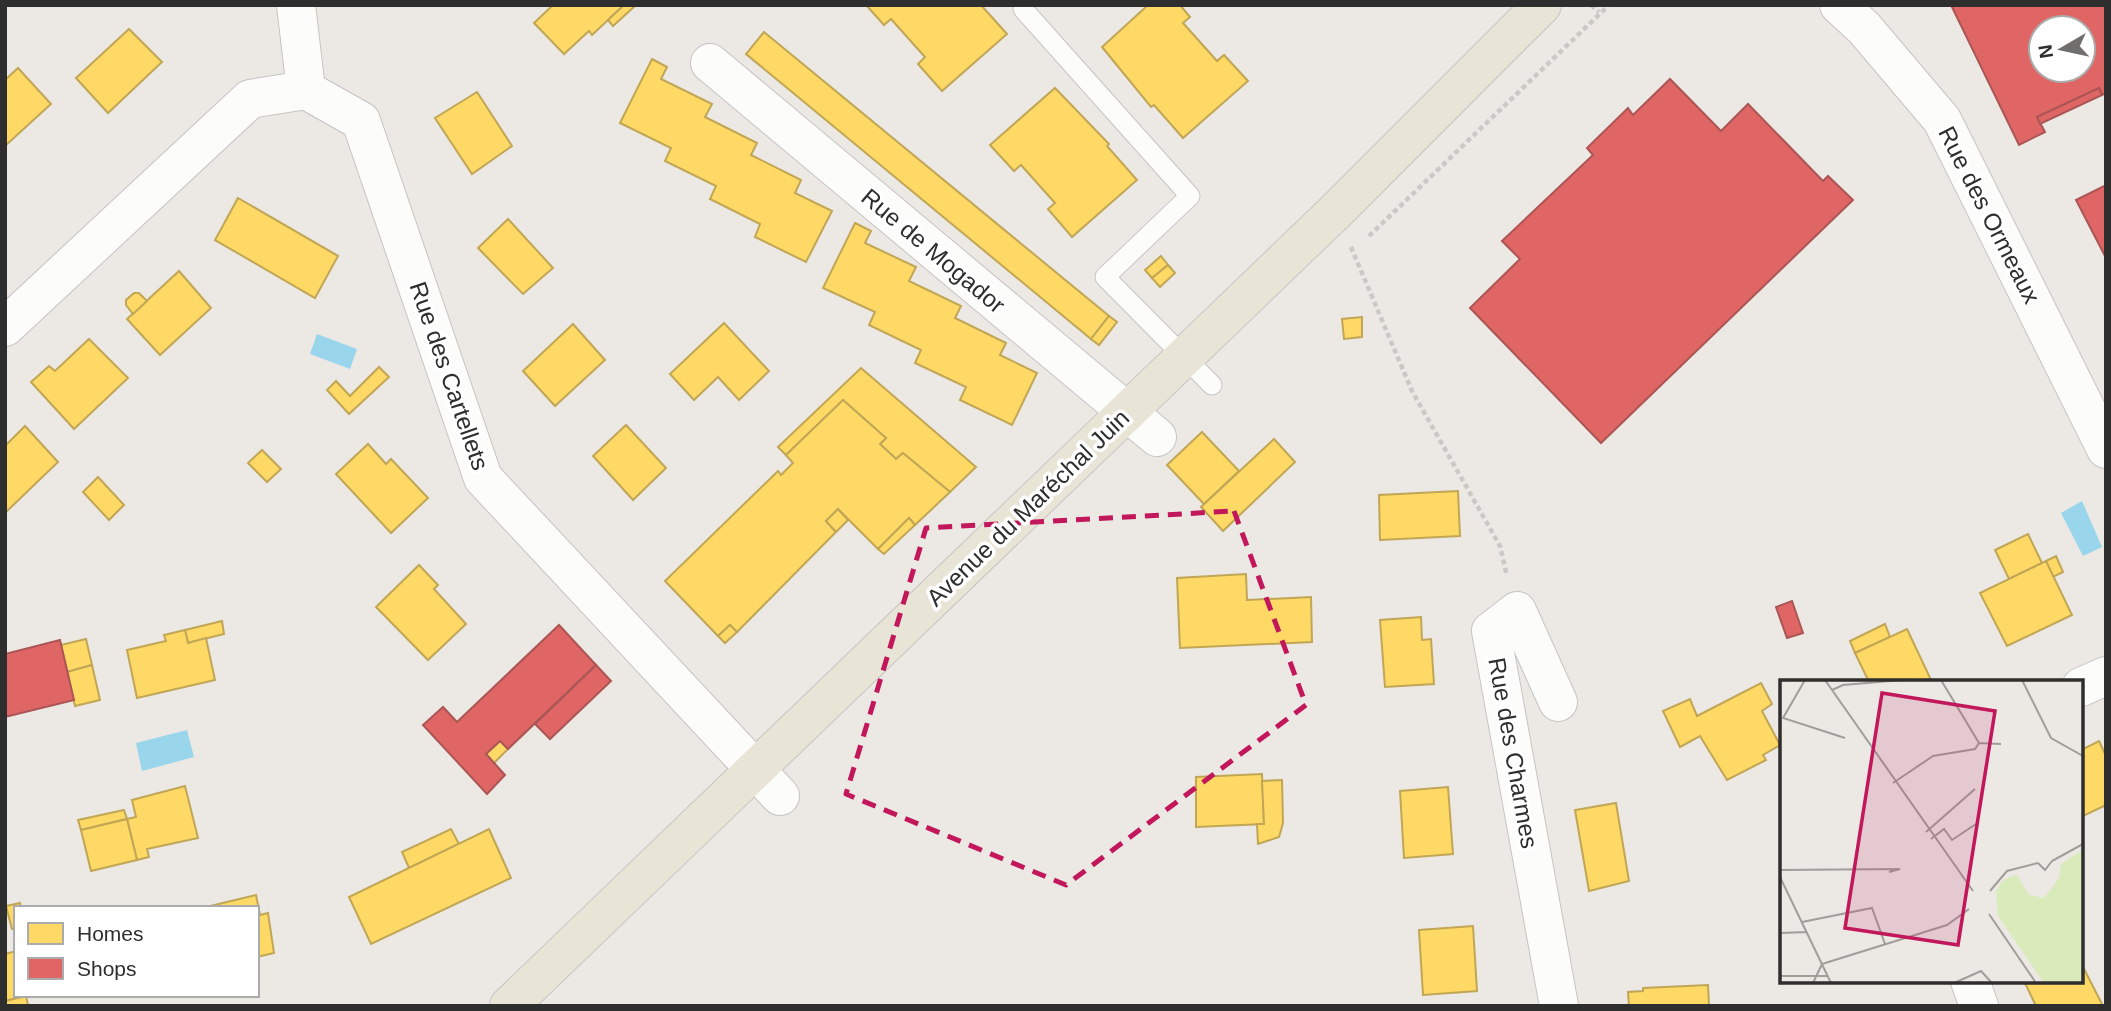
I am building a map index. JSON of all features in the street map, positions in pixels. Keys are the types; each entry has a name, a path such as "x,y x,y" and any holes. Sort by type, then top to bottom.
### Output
{"main road":[{"name":"Avenue du Maréchal Juin","path":"509,1006 754,768 1127,414 1336,211 1542,5"}],"street":[{"path":"5,327 250,99 306,90 296,5"},
{"name":"Rue des Ormeaux","path":"1839,5 1864,29 1942,120 2106,449"},
{"name":"Rue de Mogador","path":"710,63 1157,437"},
{"name":"Rue des Cartellets","path":"306,90 361,121 483,478 779,796"},
{"name":"Rue des Charmes","path":"1558,702 1517,611 1491,631 1559,1006"},
{"path":"2083,686 2106,676"},
{"path":"1971,983 1979,1006"}],"lane":[{"path":"1023,9 1190,196 1105,277 1212,385"}],"path":[{"path":"1591,5 1599,12"},
{"path":"1336,211 1412,391 1500,547 1517,611"}],"highlighted area":[{"path":"1234,511 1306,705 1066,885 846,794 926,528"}],"water":[{"path":"317,334 357,349 350,369 310,354"},
{"path":"2082,501 2102,547 2083,556 2061,513"},
{"path":"187,730 194,757 142,771 136,743"}],"building: Homes":[{"path":"553,5 624,5 592,35 589,31 564,54 534,23"},
{"path":"624,5 636,5 613,26 608,20"},
{"path":"866,5 981,5 1007,34 942,91 918,64 925,57 891,19 884,25"},
{"path":"1148,5 1180,5 1190,17 1183,23 1217,61 1224,55 1248,81 1183,138 1154,105 1151,107 1102,47"},
{"path":"129,29 162,62 108,113 76,78"},
{"path":"764,32 1109,316 1091,339 746,54"},
{"path":"652,59 667,67 661,79 712,104 705,117 757,143 751,155 801,180 795,193 832,211 806,262 755,237 760,224 710,199 716,186 665,161 671,148 620,123"},
{"path":"18,68 51,104 5,146 5,80"},
{"path":"1055,88 1109,144 1107,146 1137,180 1072,237 1048,209 1055,203 1021,165 1014,171 990,145"},
{"path":"477,92 512,146 472,174 435,118"},
{"path":"238,198 338,256 315,298 215,240"},
{"path":"508,219 553,268 523,294 478,248"},
{"path":"855,223 871,231 865,243 916,267 909,281 961,306 955,318 1006,343 1000,355 1037,373 1012,425 960,400 966,387 915,363 921,350 869,325 875,312 823,288"},
{"path":"1161,256 1168,265 1152,278 1145,270"},
{"path":"1168,265 1175,273 1160,287 1152,278"},
{"path":"179,271 211,308 160,355 127,319"},
{"path":"134,293 139,293 147,301 133,314 126,305 126,300"},
{"path":"1109,316 1117,322 1099,345 1091,339"},
{"path":"1362,317 1362,337 1344,339 1342,319"},
{"path":"724,323 769,371 739,400 718,377 694,400 670,374"},
{"path":"573,324 605,360 555,406 523,371"},
{"path":"89,339 128,378 74,429 31,382 49,366 55,371"},
{"path":"379,367 389,377 349,414 327,390 336,381 350,396"},
{"path":"861,368 976,467 950,492 903,453 896,459 880,444 886,438 843,400 786,455 778,447"},
{"path":"843,400 886,438 880,444 896,459 903,453 950,492 915,525 909,518 878,549 838,509 826,521 836,532 737,632 730,625 718,636 665,581 778,471 781,475 793,463 786,455"},
{"path":"626,425 666,468 633,500 593,456"},
{"path":"25,426 58,462 5,513 5,446"},
{"path":"1202,432 1239,471 1204,504 1167,465"},
{"path":"1274,439 1295,462 1223,531 1201,507"},
{"path":"368,444 386,464 391,459 428,498 391,533 336,474"},
{"path":"262,450 281,469 267,482 248,463"},
{"path":"98,477 124,505 109,520 83,492"},
{"path":"1458,491 1460,536 1380,540 1379,495"},
{"path":"838,509 848,520 836,532 826,521"},
{"path":"909,518 915,525 884,554 878,549"},
{"path":"2028,534 2042,563 2009,579 1995,550"},
{"path":"2056,556 2063,572 2053,577 2046,561"},
{"path":"2046,561 2072,615 2007,646 1980,593"},
{"path":"419,565 438,585 434,589 466,624 428,660 376,607"},
{"path":"1246,574 1247,600 1311,597 1312,642 1180,648 1177,578"},
{"path":"1421,617 1422,640 1431,639 1434,684 1385,687 1380,620"},
{"path":"222,621 224,634 188,643 185,630"},
{"path":"1885,624 1890,637 1855,653 1850,641"},
{"path":"730,625 737,632 725,643 718,636"},
{"path":"1907,629 1931,680 1868,680 1855,653"},
{"path":"185,630 188,643 206,638 215,680 137,698 127,650 166,641 164,635"},
{"path":"86,639 92,665 67,672 61,645"},
{"path":"92,665 100,700 75,706 67,672"},
{"path":"1761,683 1772,704 1762,711 1780,745 1763,755 1766,760 1727,780 1700,736 1680,747 1663,711 1690,699 1697,716"},
{"path":"500,741 508,749 494,763 486,754"},
{"path":"2099,741 2106,756 2106,805 2083,816 2083,749"},
{"path":"1262,774 1264,824 1196,827 1196,777"},
{"path":"1282,780 1283,823 1279,837 1258,844 1257,824 1264,824 1262,781"},
{"path":"185,786 198,838 147,849 149,857 137,860 127,819 136,817 132,800"},
{"path":"1448,787 1453,854 1404,858 1400,791"},
{"path":"1616,803 1629,881 1589,891 1575,810"},
{"path":"124,810 127,819 81,830 78,820"},
{"path":"127,819 137,860 91,871 81,830"},
{"path":"451,829 459,844 409,868 402,852"},
{"path":"489,829 511,878 371,944 349,897"},
{"path":"256,895 258,906 210,906"},
{"path":"20,903 21,906 14,906 14,929 12,929 6,906"},
{"path":"259,910 260,915 268,913 274,953 259,957"},
{"path":"1473,926 1477,991 1423,995 1419,930"},
{"path":"14,952 14,997 22,997 5,1001 5,954"},
{"path":"2083,967 2103,1006 2036,1006 2025,983 2083,983"},
{"path":"1708,985 1709,1006 1629,1006 1628,992 1643,991 1643,988"},
{"path":"26,997 28,1005 5,1006 5,1001"}],"building: Shops":[{"path":"1951,5 2106,5 2106,93 2102,95 2099,88 2037,117 2045,132 2019,145"},
{"path":"1670,79 1721,131 1748,104 1823,181 1828,176 1853,200 1601,443 1470,308 1520,259 1502,241 1593,155 1587,148 1628,108 1633,115"},
{"path":"2099,88 2102,95 2040,124 2037,117"},
{"path":"2106,185 2106,258 2076,200"},
{"path":"1792,601 1803,633 1787,638 1776,607"},
{"path":"559,625 596,665 508,749 500,741 486,754 505,775 487,794 423,725 443,707 457,722"},
{"path":"60,640 74,700 5,717 5,654"},
{"path":"596,665 611,681 550,739 535,724"}]}
